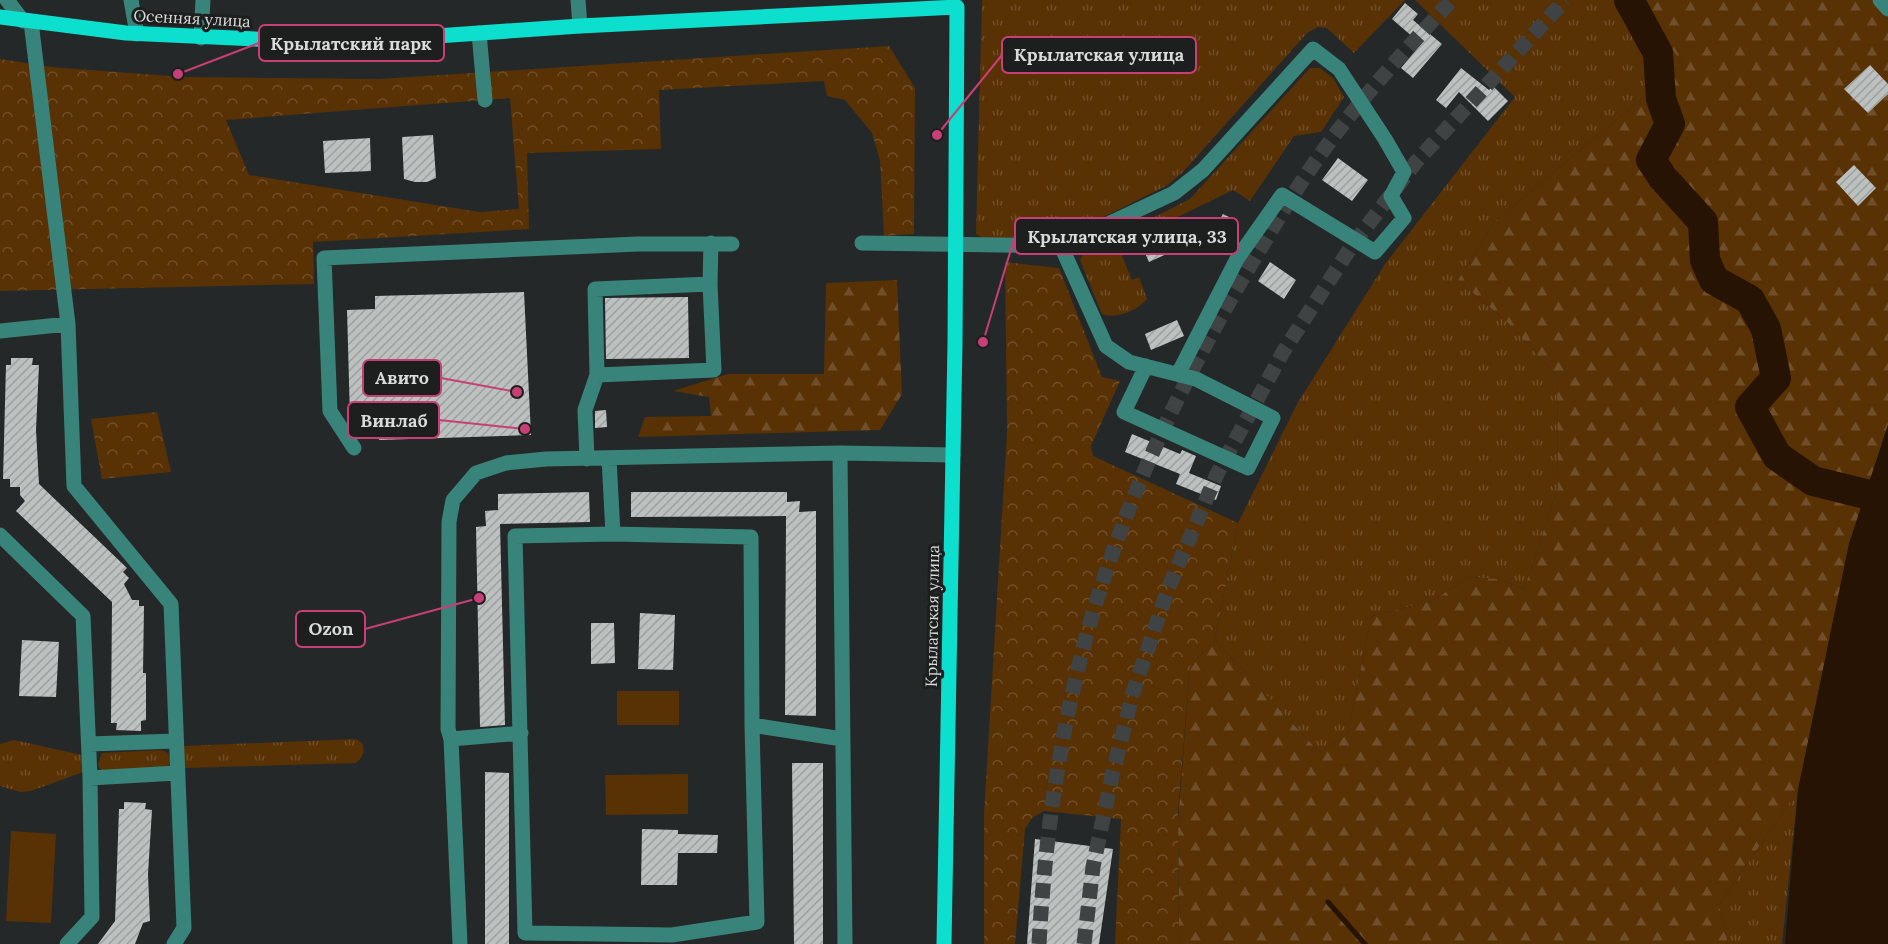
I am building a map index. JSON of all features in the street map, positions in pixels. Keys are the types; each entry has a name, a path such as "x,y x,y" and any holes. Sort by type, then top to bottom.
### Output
{"main road":[{"name":"Осенняя улица","path":"0,17 137,34 299,41 408,38 957,4"},
{"name":"Крылатская улица","path":"944,944 956,245 957,4"}],"lane":[{"path":"7,0 27,21 68,324 74,486 171,604 184,928 174,944"},
{"path":"131,0 137,34"},
{"path":"201,38 203,0"},
{"path":"578,0 580,27"},
{"path":"1880,0 1888,9"},
{"path":"479,33 484,100"},
{"path":"862,243 1061,246 1174,193 1203,170 1313,49 1339,69 1404,172 1391,196 1404,218 1375,252 1282,195 1237,259 1178,374"},
{"path":"354,448 330,411 324,258 638,243 732,244"},
{"path":"597,375 714,370 710,284 711,243"},
{"path":"1061,246 1106,346 1129,362 1146,366 1178,374 1196,379 1272,418 1248,468 1124,412 1146,366"},
{"path":"587,459 585,410 597,375 595,289 710,284"},
{"path":"0,331 68,324"},
{"path":"460,944 451,739 448,729 449,522 453,500 477,473 506,463 546,459 840,453 953,455"},
{"path":"840,453 845,944"},
{"path":"609,458 613,534"},
{"path":"613,534 751,537 752,725 757,922 672,935 618,939 525,933 515,536 613,534"},
{"path":"0,535 83,616 89,744 92,917 67,944"},
{"path":"752,725 842,739"},
{"path":"451,739 521,733"},
{"path":"89,744 176,741"},
{"path":"90,778 177,773"}],"green space":[{"path":"982,0 1405,0 1354,53 1327,28 1318,27 1307,33 1183,172 1166,186 1059,237 984,239 976,234"},
{"path":"1415,0 1636,0 1683,64 1494,222 1458,280 1508,323 1557,376 1558,487 1524,589 1498,579 1470,577 1432,601 1372,616 1347,734 1320,753 1215,640 1238,523 1297,404 1385,264 1515,97"},
{"path":"1636,0 1888,0 1888,425 1849,544 1798,790 1719,905 1728,944 1182,944 1179,942 1178,822 1190,667 1215,640 1320,753 1347,734 1372,616 1432,601 1470,577 1498,579 1524,589 1558,487 1557,376 1508,323 1458,280 1494,222 1683,64"},
{"path":"889,46 915,88 914,234 884,236 880,160 872,133 845,100 827,96 824,81 659,90 661,149 527,153 529,229 313,242 314,284 0,291 0,59 51,67 183,77 379,79","holes":["510,98 519,209 479,212 249,175 226,120"]},
{"path":"1310,68 1320,68 1333,78 1344,97 1321,132 1294,136 1250,201 1233,190 1118,246 1132,280 1139,277 1147,299 1126,313 1102,314 1080,260 1085,252 1190,199"},
{"path":"1005,262 1059,268 1102,377 1120,381 1091,446 1093,456 1238,523 1215,640 1190,667 1178,813 1179,942 1182,944 1115,944 1121,819 1044,811 1032,818 1025,829 1015,944 984,944 984,814 1007,432"},
{"path":"897,280 902,394 880,430 638,437 645,417 711,416 709,397 673,391 728,374 824,374 826,283"},
{"path":"157,412 171,472 102,479 91,419"},
{"path":"617,691 679,691 679,725 617,725"},
{"path":"356,739 362,743 364,751 356,763 184,768 183,746"},
{"path":"14,740 82,755 83,772 31,791 20,792 0,786 0,744"},
{"path":"161,750 167,752 170,758 169,767 106,773 100,769 98,764 102,753"},
{"path":"688,774 688,814 606,815 605,775"},
{"path":"1798,790 1782,944 1728,944 1719,905"},
{"path":"11,831 56,834 51,923 6,921"}],"shaded area":[{"path":"1888,425 1888,944 1785,944 1798,790 1849,544"}],"building":[{"path":"1405,3 1418,14 1413,20 1442,44 1413,78 1401,68 1421,44 1392,19"},
{"path":"1870,65 1888,84 1888,94 1868,113 1844,89"},
{"path":"1461,68 1489,90 1493,86 1508,101 1488,121 1459,92 1446,108 1436,100"},
{"path":"433,135 436,178 427,182 404,179 402,137"},
{"path":"370,138 371,171 325,173 323,141"},
{"path":"1338,158 1368,180 1352,201 1322,180"},
{"path":"1854,165 1876,188 1858,206 1836,182"},
{"path":"1223,214 1237,221 1230,233 1216,226"},
{"path":"1161,232 1171,252 1149,262 1140,242"},
{"path":"1270,262 1296,280 1284,299 1258,281"},
{"path":"524,292 531,435 379,440 378,416 350,417 347,310 375,309 375,296"},
{"path":"688,297 689,358 606,359 605,298"},
{"path":"1177,320 1184,336 1151,350 1145,334"},
{"path":"11,358 33,358 32,365 39,365 36,430 39,484 127,568 123,572 129,578 124,584 132,600 139,600 139,606 144,606 143,673 146,673 146,720 141,721 141,731 116,730 117,723 111,723 112,602 16,511 25,501 20,495 20,487 10,487 10,479 3,479 6,365 11,365"},
{"path":"606,410 607,427 595,428 595,411"},
{"path":"1132,434 1180,454 1182,450 1196,456 1189,473 1221,486 1216,500 1176,484 1180,474 1125,452"},
{"path":"589,492 590,522 500,524 505,725 480,727 476,527 486,526 485,511 498,510 498,494"},
{"path":"631,492 787,492 787,502 800,501 799,512 816,511 816,716 785,715 786,516 631,517"},
{"path":"640,613 675,615 673,670 638,669"},
{"path":"591,623 614,623 615,663 591,664"},
{"path":"22,640 59,642 56,697 19,696"},
{"path":"792,763 823,763 823,944 794,944"},
{"path":"485,772 509,773 509,944 485,944"},
{"path":"124,802 146,803 145,809 152,810 148,874 150,921 143,923 135,944 98,944 115,921 119,809 124,809"},
{"path":"642,829 678,830 678,834 718,835 717,853 678,853 677,885 641,885"},
{"path":"1035,839 1113,849 1099,944 1027,944"}],"waterway":[{"path":"1629,0 1658,53 1661,99 1670,124 1651,160 1663,178 1703,222 1705,260 1714,280 1750,300 1766,329 1776,378 1750,407 1777,456 1813,481 1882,498 1888,502"},
{"path":"1328,902 1365,944"}],"tunnel":[{"path":"1039,944 1053,798 1070,702 1110,560 1152,453 1221,316 1307,174 1360,103 1452,0"},
{"path":"1084,944 1093,867 1112,776 1133,693 1168,589 1217,474 1283,352 1351,247 1416,162 1565,0"}],"place":[{"name":"Крылатский парк","path":"178,74"},
{"name":"Крылатская улица","path":"937,135"},
{"name":"Крылатская улица, 33","path":"983,342"},
{"name":"Авито","path":"517,392"},
{"name":"Винлаб","path":"525,429"},
{"name":"Ozon","path":"479,598"}]}
